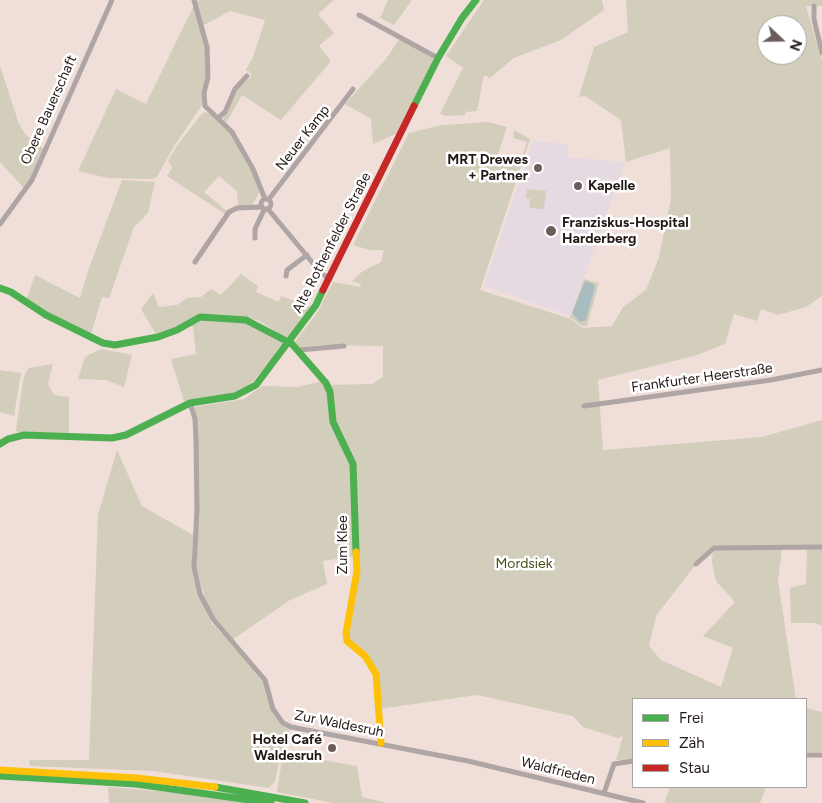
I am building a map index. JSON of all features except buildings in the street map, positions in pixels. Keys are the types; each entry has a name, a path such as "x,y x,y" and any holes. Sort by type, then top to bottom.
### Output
{"main road":[{"name":"Alte Rothenfelder Straße","path":"0,444 8,439 24,435 112,438 126,435 190,403 235,396 256,385 316,306 438,58 476,0"},
{"path":"0,288 19,297 46,315 103,343 115,345 158,337 177,330 200,317 215,316 257,324 289,343"},
{"name":"Zum Klee","path":"289,343 298,350 326,383 330,392 333,422 353,464 357,571 346,633 347,640 365,656 376,674 381,743"},
{"path":"0,770 70,772 165,781 305,803"},
{"path":"0,776 136,784 271,803"}],"street":[{"name":"Obere Bauerschaft","path":"0,224 36,173 112,0"},
{"path":"194,0 206,47 208,77 204,93 204,106 232,132 267,199"},
{"path":"814,6 814,19 822,53"},
{"path":"359,15 438,58"},
{"path":"218,118 226,112 235,89 247,76"},
{"name":"Neuer Kamp","path":"254,238 255,229 265,209 267,199 353,90"},
{"path":"196,262 229,212 237,208 265,209 321,273 330,279"},
{"path":"286,276 287,270 307,255"},
{"path":"298,350 344,346"},
{"name":"Frankfurter Heerstraße","path":"584,406 772,380 822,370"},
{"name":"Zur Waldesruh","path":"190,403 195,419 196,439 197,509 194,567 200,594 213,619 265,680 273,709 283,723 291,727 468,761"},
{"path":"696,564 714,548 822,547"},
{"path":"807,756 822,755"},
{"name":"Waldfrieden","path":"468,761 643,803"},
{"path":"604,794 614,764 632,761"}],"shaded area":[{"name":"Franziskus-Hospital Harderberg","path":"533,141 568,144 567,157 625,162 570,316 484,286"},
{"path":"585,281 594,284 595,287 586,320 580,322 572,313"}],"green space":[{"path":"334,0 318,14 334,33 319,46 331,61 281,120 242,95 226,123 223,118 238,89 251,77 251,73 246,70 253,57 265,20 230,11 202,26 208,77 202,105 174,146 157,177 153,179 108,178 78,171 116,89 146,104 196,1"},
{"path":"388,0 412,0 394,25 380,18"},
{"path":"484,0 602,0 604,10 561,40 514,58 490,78 484,75 477,111 466,112 465,115 446,116 440,114 463,68 446,56"},
{"name":"Mordsiek","path":"626,0 822,0 822,6 806,6 822,61 822,296 806,307 778,315 761,309 757,321 734,314 725,344 694,356 598,380 603,450 762,437 822,420 822,626 815,623 791,623 790,588 806,584 807,547 782,548 778,581 796,698 632,698 632,759 616,760 623,736 618,738 583,727 573,716 477,695 379,709 371,664 347,641 357,556 323,561 327,584 290,600 232,640 265,680 277,718 291,727 281,752 275,781 269,788 154,771 30,766 29,760 89,760 98,515 117,450 142,506 193,535 192,565 194,580 211,622 227,639 207,605 196,567 197,431 194,407 244,399 262,386 298,387 322,381 329,385 372,384 383,377 383,346 319,345 299,348 294,343 317,313 333,282 361,287 360,284 352,281 363,271 381,262 384,250 370,250 353,245 409,133 442,125 488,122 507,127 497,157 519,165 527,142 513,138 514,130 530,139 480,290 571,319 582,328 612,326 623,307 646,290 659,257 671,198 670,148 626,162 621,120 585,96 579,97 594,47 628,32","holes":["713,549 712,563 716,581 735,602 703,636 733,648 721,687 661,660 649,646 656,616 696,564"]},
{"path":"400,38 432,57 433,61 398,133 373,144 371,119 345,104 386,59"},
{"path":"0,66 19,124 25,134 44,149 33,175 24,188 0,162"},
{"path":"205,112 211,114 231,133 252,170 260,191 252,206 238,206 237,191 219,176 204,192 227,211 225,214 167,176 172,168 168,161 176,147"},
{"path":"122,180 155,182 148,213 134,227 109,298 102,297 91,334 63,322 26,300 35,275 80,298 88,271"},
{"path":"527,189 546,191 544,209 529,208 530,199 526,198"},
{"path":"241,274 258,286 256,292 279,302 281,296 312,308 291,337 285,338 260,321 243,317 257,324 285,344 249,386 237,393 184,401 171,359 196,354 193,327 188,324 157,336 141,309 153,293 159,307 177,305 187,298 201,297 211,289 221,295"},
{"path":"584,279 599,283 587,326 582,326 570,317"},
{"path":"101,349 132,355 124,387 106,380 78,379 85,357"},
{"path":"53,364 48,384 54,395 69,397 69,433 17,432 23,380 26,372 29,368"},
{"path":"0,370 21,373 14,416 0,412"},
{"path":"807,708 822,712 822,752 807,752"},
{"path":"283,753 357,766 362,797 387,803 333,803 277,792"},
{"path":"108,787 209,795 247,803 109,803"},
{"path":"670,788 766,788 760,803 664,803"}],"traffic: fast":[{"path":"414,106 438,58 462,18 476,0"},
{"path":"0,288 11,292 46,315 103,343 115,345 158,337 177,330 200,317 246,320 292,344 326,383 330,392 333,422 353,464 356,552"},
{"path":"0,444 8,439 24,435 112,438 126,435 190,403 235,396 256,385 316,305 323,290"},
{"path":"0,776 136,784 271,803"},
{"path":"215,787 305,803"}],"traffic: slow":[{"path":"356,552 357,571 346,633 347,641 365,656 376,674 381,743"},
{"path":"0,770 137,778 215,787"}],"traffic: jam":[{"path":"323,290 414,106"}],"place":[{"name":"MRT Drewes + Partner","path":"538,168"},
{"name":"Kapelle","path":"578,186"},
{"name":"Franziskus-Hospital Harderberg","path":"551,231"},
{"name":"Hotel Café Waldesruh","path":"332,748"}]}
